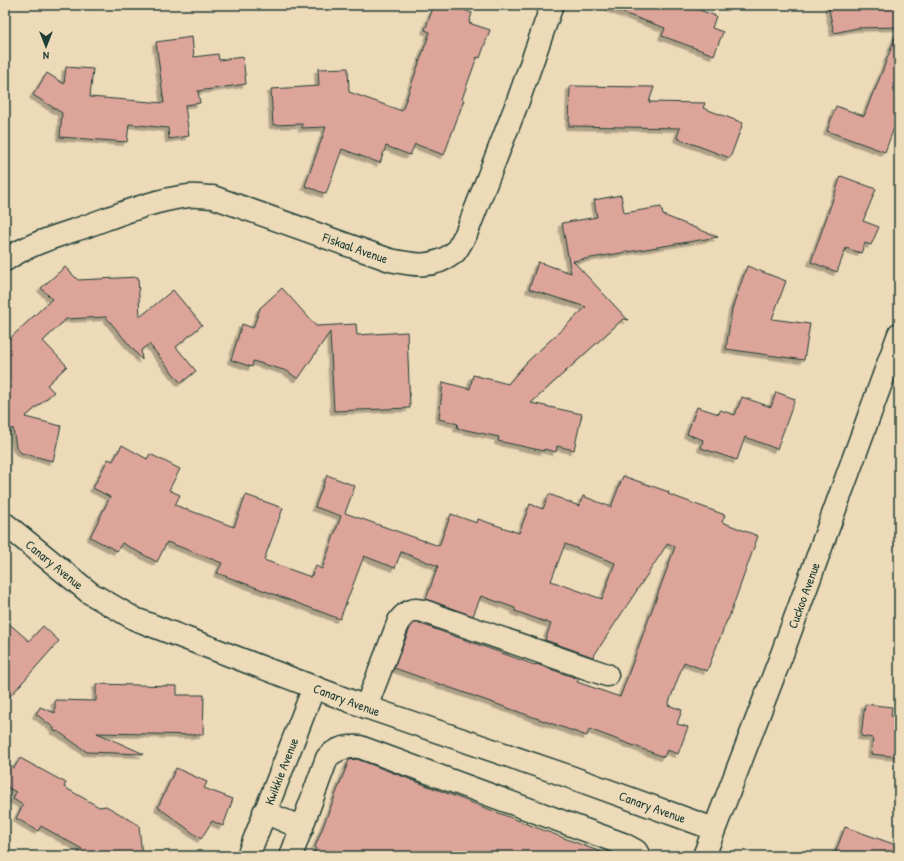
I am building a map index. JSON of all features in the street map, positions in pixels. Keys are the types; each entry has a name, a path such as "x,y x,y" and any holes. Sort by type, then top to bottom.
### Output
{"street":[{"name":"Fiskaal Avenue","path":"5,260 16,253 44,241 135,209 161,201 190,196 213,197 390,260 415,265 437,262 454,252 466,234 518,101 552,5"},
{"name":"Cuckoo Avenue","path":"704,856 782,654 899,334"},
{"name":"Canary Avenue","path":"5,524 90,593 136,619 366,707 565,775 714,829"},
{"path":"366,707 399,622 404,614 412,610 421,609 608,675"},
{"name":"Kwikkie Avenue","path":"248,856 314,687"},
{"path":"291,856 327,758 332,752 350,746 360,747 623,844 636,851 639,856"},
{"path":"264,812 302,828"}],"building":[{"path":"434,5 466,5 464,10 472,13 469,23 490,30 480,58 477,57 462,99 464,100 444,155 415,144 410,155 386,146 380,163 342,149 326,194 305,186 326,127 302,128 302,124 273,125 271,89 319,86 318,69 348,68 349,92 402,111 430,32 425,30"},
{"path":"610,5 686,5 716,16 712,28 723,32 714,55 662,36 665,28 609,8"},
{"path":"828,5 899,5 899,27 857,28 834,33"},
{"path":"897,33 899,33 899,114 885,152 827,131 836,106 864,116"},
{"path":"192,37 194,57 218,54 219,60 243,57 246,84 198,91 200,103 185,105 189,136 169,139 168,128 129,124 127,142 60,137 62,113 33,95 47,73 64,84 66,67 93,69 90,97 164,103 156,42"},
{"path":"570,86 654,87 649,102 705,103 703,108 743,123 730,158 677,138 680,128 569,126"},
{"path":"841,176 876,189 863,221 879,227 871,245 865,243 861,253 846,248 837,272 811,262"},
{"path":"621,195 624,213 661,207 663,215 718,237 573,261 628,320 623,319 531,403 582,414 574,450 557,446 556,452 544,449 544,451 498,441 499,437 457,428 458,424 439,419 443,382 470,389 473,375 508,384 527,362 586,307 529,289 538,262 571,273 562,223 597,217 594,200"},
{"path":"747,266 786,281 772,319 810,324 804,360 726,349 732,309"},
{"path":"65,267 78,280 138,277 140,317 173,290 202,325 176,347 196,371 181,383 149,344 141,350 142,360 106,317 66,319 43,341 67,366 47,385 54,392 25,417 61,426 53,461 21,453 16,447 13,428 5,435 5,343 52,299 41,288"},
{"path":"282,288 316,326 356,324 357,335 407,332 410,408 334,411 330,332 298,379 287,371 253,361 252,367 231,360 242,324 253,328 260,308"},
{"path":"776,392 795,399 777,449 745,437 737,460 701,448 703,440 687,434 697,407 719,414 720,410 735,415 742,397 771,407"},
{"path":"122,445 147,459 150,454 180,469 169,490 180,495 175,505 234,527 246,495 283,508 264,560 311,577 316,566 322,569 341,516 315,507 327,475 355,486 345,513 439,546 451,514 477,523 478,519 519,533 530,504 543,509 549,494 579,506 583,496 611,507 623,476 669,492 668,494 725,515 722,522 758,536 728,620 707,671 684,662 668,705 682,710 677,724 688,727 678,754 667,750 664,757 589,729 587,736 394,668 410,628 414,623 418,623 535,665 536,664 579,679 577,682 620,697 675,547 668,543 593,657 545,640 551,624 515,611 515,608 481,596 473,616 426,599 438,566 401,552 395,568 364,556 340,619 217,573 222,563 167,542 157,562 122,543 117,551 90,537 110,497 93,488 108,459 113,461","holes":["565,544 615,563 602,599 551,581"]},
{"path":"5,620 29,641 43,626 59,641 5,702"},
{"path":"96,684 177,686 177,695 204,695 203,735 97,733 144,754 87,752 59,732 54,731 54,728 36,714 40,707 55,713 55,700 96,701"},
{"path":"865,704 892,707 891,716 899,717 899,757 871,754 873,738 861,736"},
{"path":"20,758 66,783 64,787 99,807 106,806 139,825 142,856 77,856 82,849 41,826 38,831 16,818 23,805 13,799 16,792 5,786 5,762 14,768"},
{"path":"357,759 606,854 606,856 313,856 315,847 349,760"},
{"path":"176,768 207,782 204,788 233,799 223,826 212,821 201,839 158,807"},
{"path":"845,827 899,846 899,856 834,856"}]}
